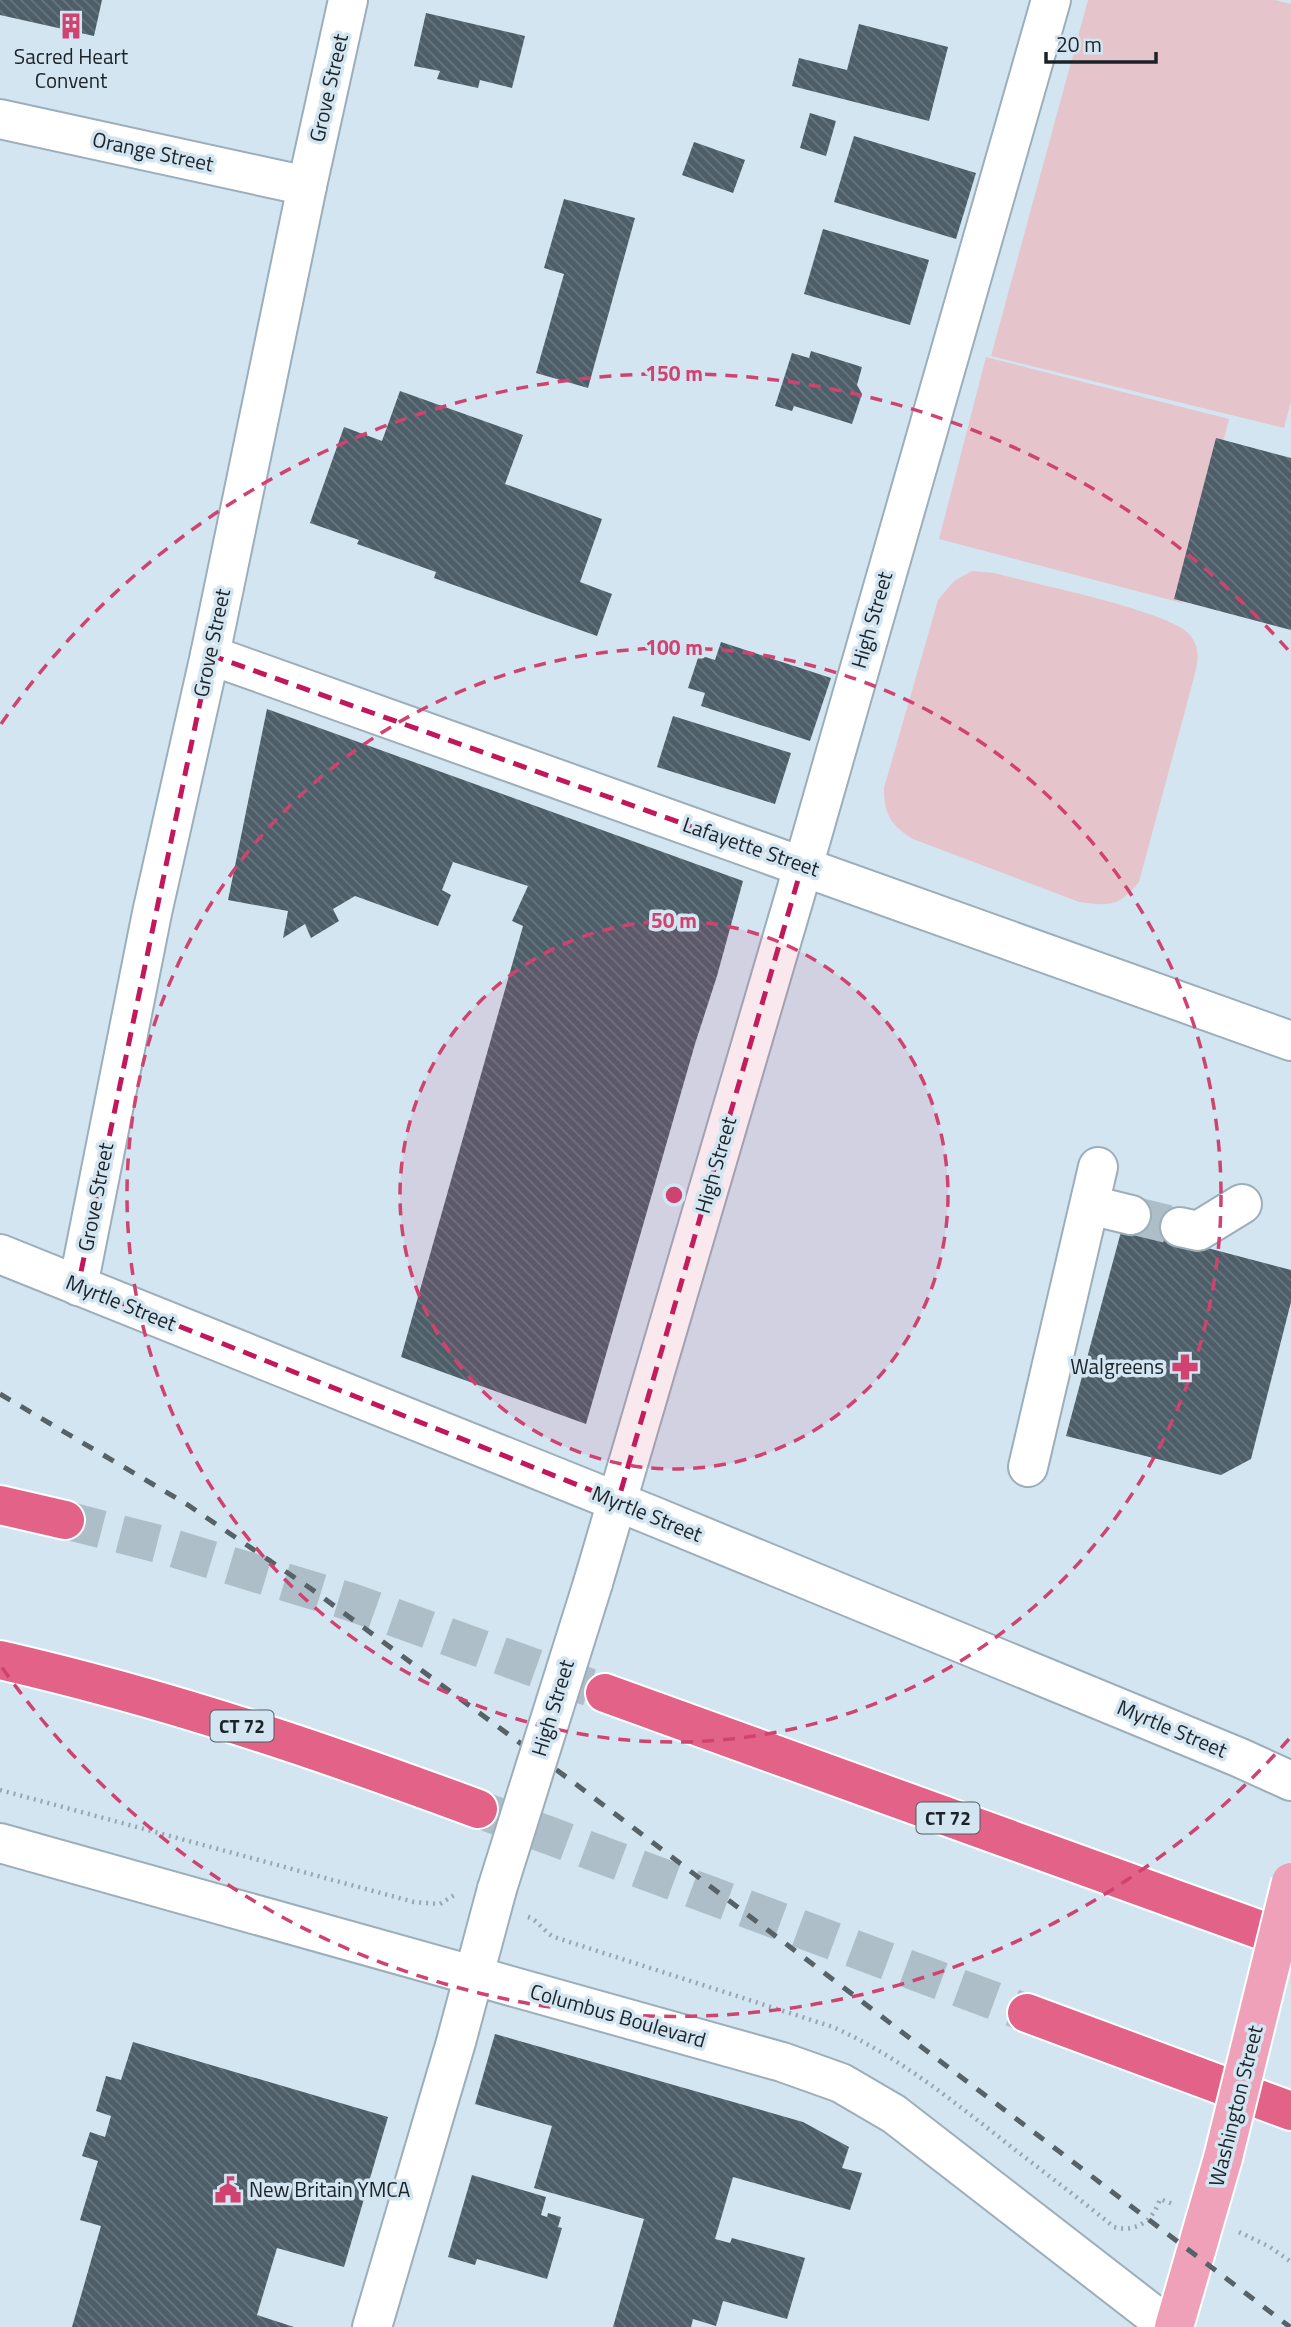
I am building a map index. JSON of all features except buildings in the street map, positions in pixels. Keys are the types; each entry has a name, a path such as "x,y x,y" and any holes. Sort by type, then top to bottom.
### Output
{"highway":[{"path":"0,1505 65,1520"},
{"name":"CT 72","path":"0,1660 142,1695 213,1716 478,1809"},
{"name":"CT 72","path":"605,1693 1291,1941"},
{"path":"1027,2013 1291,2110"}],"main road":[{"name":"Washington Street","path":"1174,2327 1203,2235 1291,1882"}],"street":[{"name":"Grove Street","path":"78,1286 152,914 210,655 348,0"},
{"name":"High Street","path":"372,2327 497,1889 618,1502 1051,0"},
{"name":"Orange Street","path":"0,118 307,186"},
{"name":"Lafayette Street","path":"210,655 1291,1041"},
{"path":"1028,1467 1098,1167"},
{"path":"1180,1227 1198,1231 1242,1204"},
{"path":"1090,1205 1131,1215"},
{"name":"Myrtle Street","path":"0,1254 618,1502 1206,1743 1291,1781"},
{"name":"Columbus Boulevard","path":"0,1843 782,2062 850,2087 894,2114 1169,2327"}],"path":[{"path":"0,1790 414,1902 440,1904 455,1894"},
{"path":"534,1919 543,1931 554,1937"},
{"path":"1114,2227 1130,2229 1143,2224 1160,2199"},
{"path":"1253,2238 1291,2262"}],"highlighted area":[{"path":"210,655 802,866 618,1501 78,1286"}],"shaded area":[{"path":"1088,0 1275,0 1291,4 1291,401 1284,428 991,356"},
{"path":"986,357 1229,419 1182,603 939,539"},
{"path":"972,571 994,573 1129,607 1178,626 1194,641 1198,658 1196,669 1139,882 1113,903 1079,902 913,839 894,824 887,812 884,788 938,600 954,581"}],"tunnel":[{"path":"1131,1215 1180,1227"},
{"path":"65,1520 159,1544 351,1602 605,1693"},
{"path":"478,1809 1027,2013"}],"railway":[{"path":"0,1394 188,1505 310,1588 577,1785 1290,2327"}],"place":[{"name":"Sacred Heart Convent","path":"71,26"},
{"name":"Walgreens","path":"1185,1367"},
{"name":"New Britain YMCA","path":"228,2190"}]}
